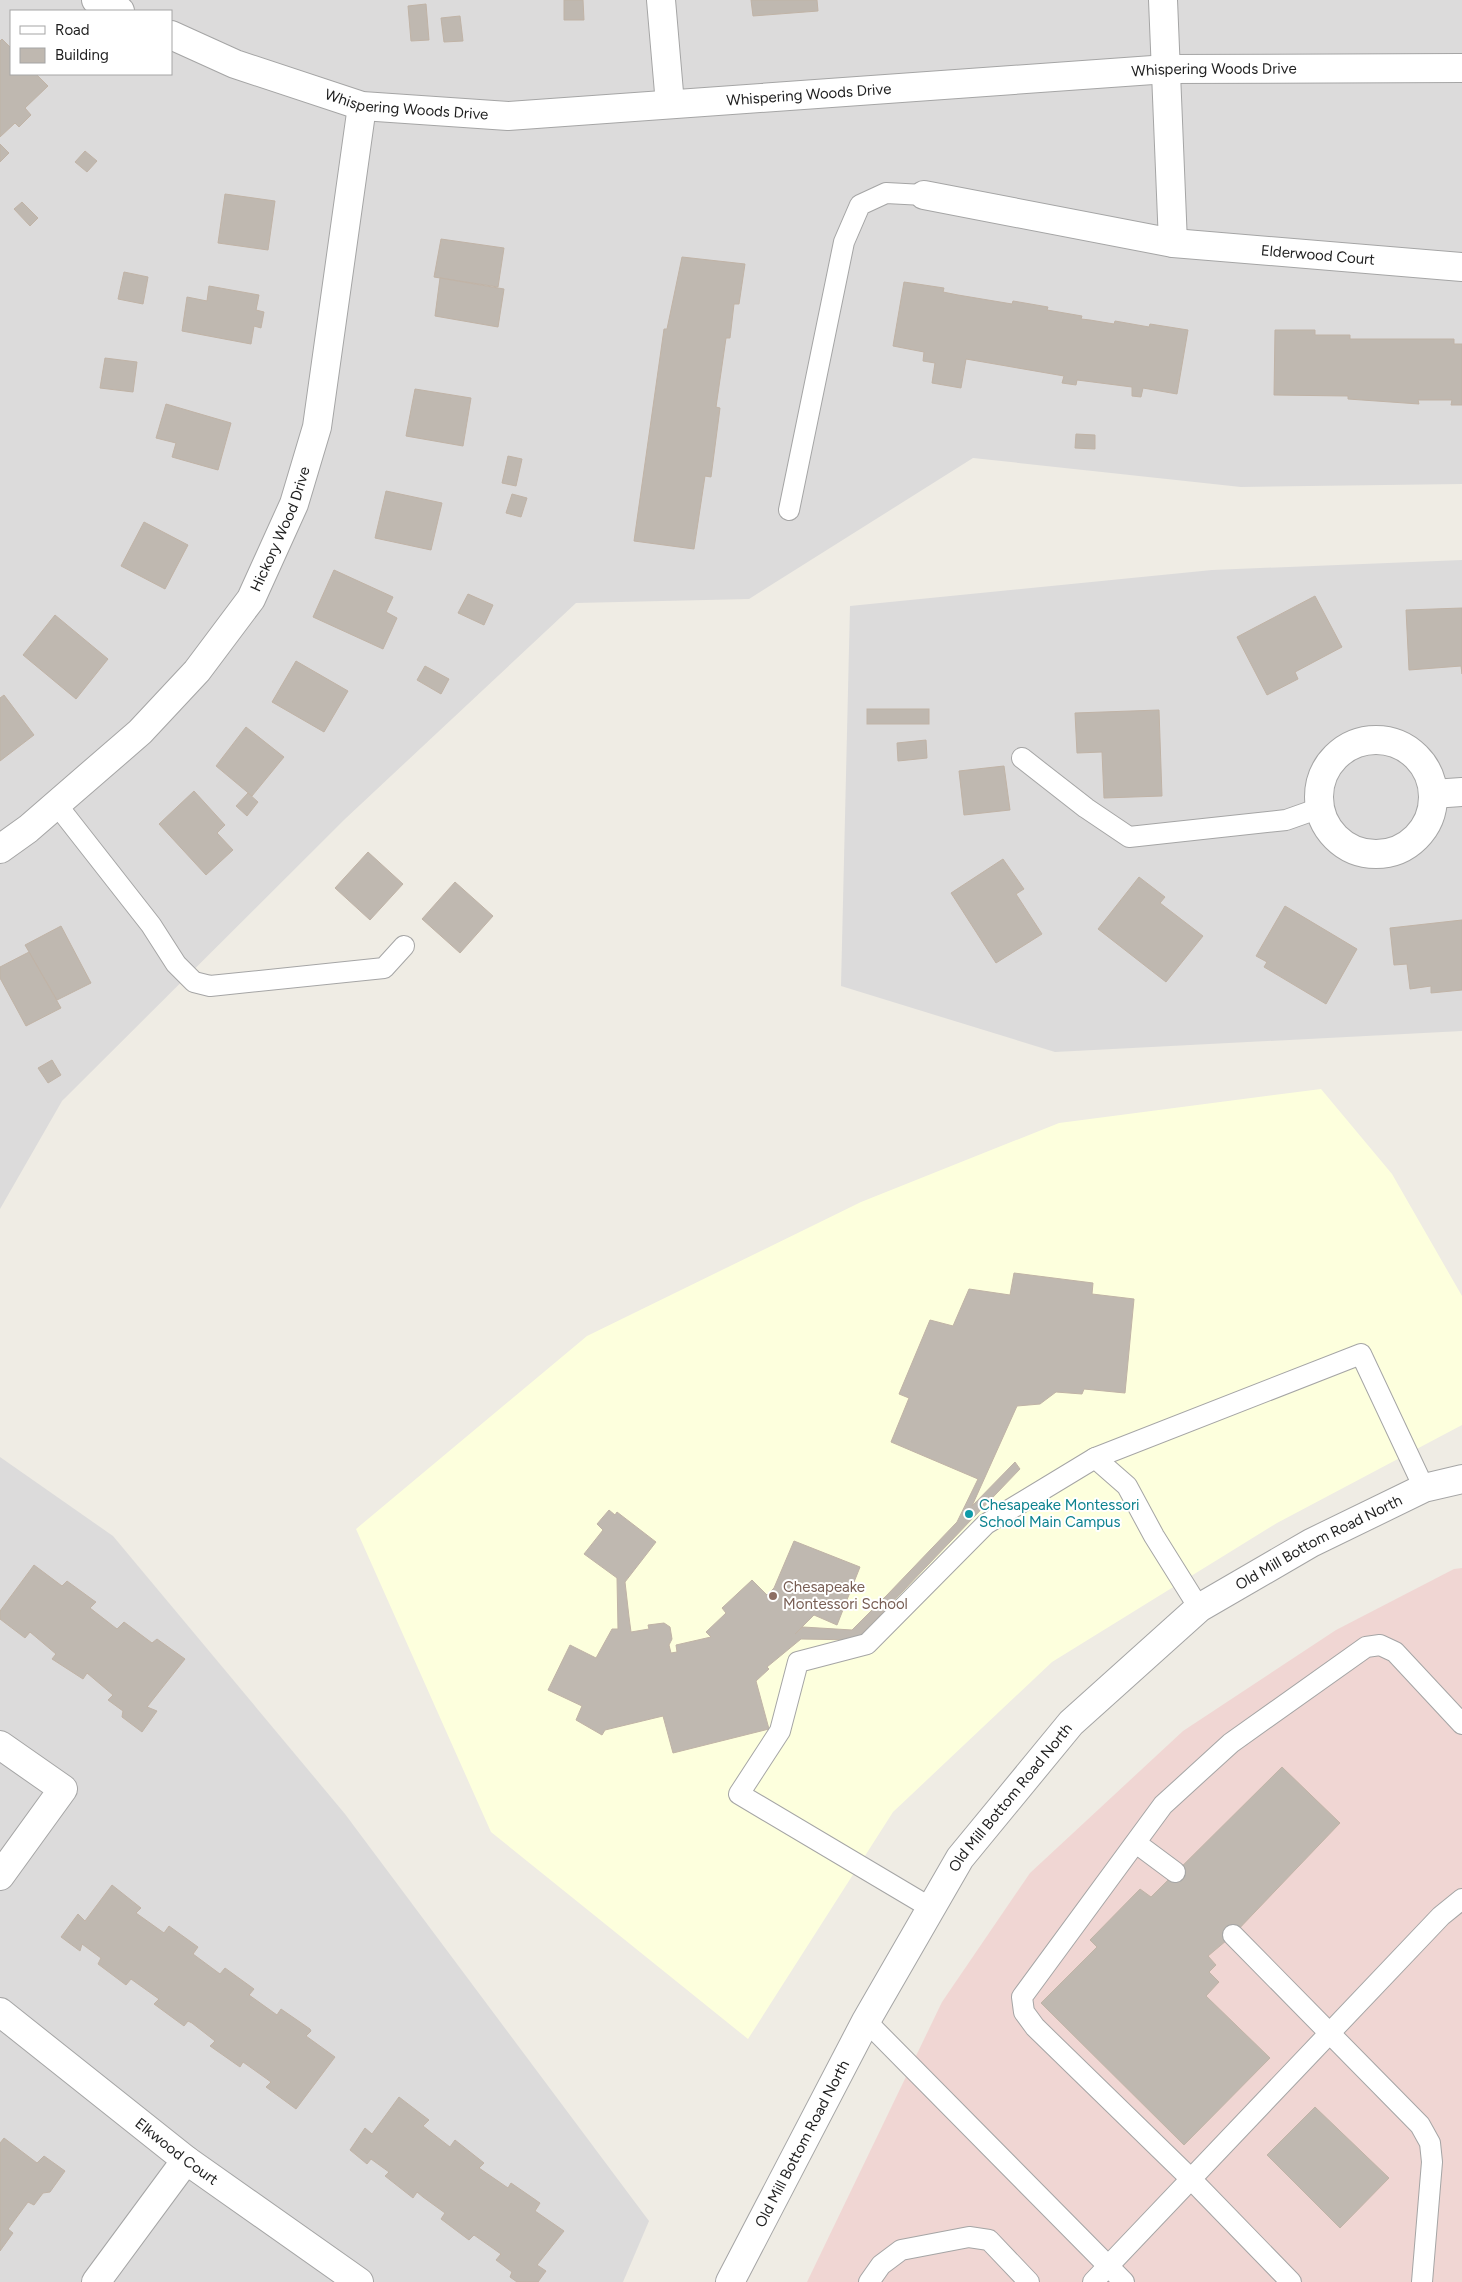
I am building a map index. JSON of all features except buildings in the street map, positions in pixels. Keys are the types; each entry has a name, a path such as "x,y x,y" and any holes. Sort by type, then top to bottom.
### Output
{"street":[{"path":"96,0 118,10"},
{"path":"660,0 670,104"},
{"path":"1163,0 1173,243"},
{"name":"Whispering Woods Drive","path":"172,35 234,64 362,106 508,116 1167,68 1462,68"},
{"name":"Hickory Wood Drive","path":"0,849 28,829 140,732 197,671 251,599 294,504 317,427 362,106"},
{"name":"Elderwood Court","path":"924,195 1173,243 1462,267"},
{"path":"1382,740 1399,744 1415,755 1427,772 1433,794 1430,813 1422,831 1407,844 1395,850 1375,854 1356,850 1339,841 1327,826 1318,797 1322,778 1331,761 1344,749 1362,741 1382,740"},
{"path":"1433,794 1462,792"},
{"name":"Old Mill Bottom Road North","path":"730,2282 866,2021 960,1858 1071,1723 1199,1608 1311,1543 1424,1488 1462,1479"},
{"path":"0,1745 63,1789 0,1876"},
{"name":"Elkwood Court","path":"0,2012 186,2160 359,2282"},
{"path":"96,2282 186,2160"}],"lane":[{"path":"789,510 844,242 860,205 886,193 924,195"},
{"path":"1022,758 1086,808 1130,837 1286,820 1320,808"},
{"path":"57,804 151,925 176,964 194,982 210,986 384,968 404,946"},
{"path":"931,1908 739,1794 780,1731 798,1662 867,1644 986,1524 1095,1458 1361,1354 1424,1488"},
{"path":"1095,1458 1127,1486 1154,1536 1199,1608"},
{"path":"1291,2282 1190,2178 1036,2027 1024,2012 1022,1997 1163,1805 1231,1743 1366,1647 1380,1644 1395,1652 1462,1724"},
{"path":"1136,1842 1175,1872"},
{"path":"1093,2282 1441,1916 1462,1899"},
{"path":"1233,1935 1420,2125 1430,2143 1432,2162 1422,2282"},
{"path":"866,2021 1124,2282"},
{"path":"869,2282 881,2265 901,2250 970,2237 989,2240 1029,2282"}],"shaded area":[{"path":"0,0 1462,0 1462,484 1241,487 973,458 749,599 576,603 345,819 62,1101 0,1209"},
{"path":"1462,560 1462,1031 1055,1052 841,986 850,606 1212,570"},
{"name":"Chesapeake Montessori School","path":"1321,1089 1392,1174 1462,1296 1462,1425 1277,1523 1052,1662 893,1812 748,2039 491,1832 356,1529 587,1336 861,1202 1059,1123"},
{"path":"0,1457 113,1536 345,1814 649,2221 623,2282 0,2282"},
{"path":"1462,1568 1462,2282 807,2282 942,2002 1030,1873 1183,1731 1336,1630 1454,1569"}],"place":[{"name":"Chesapeake Montessori School Main Campus","path":"969,1514"},
{"name":"Chesapeake Montessori School","path":"773,1596"}]}
